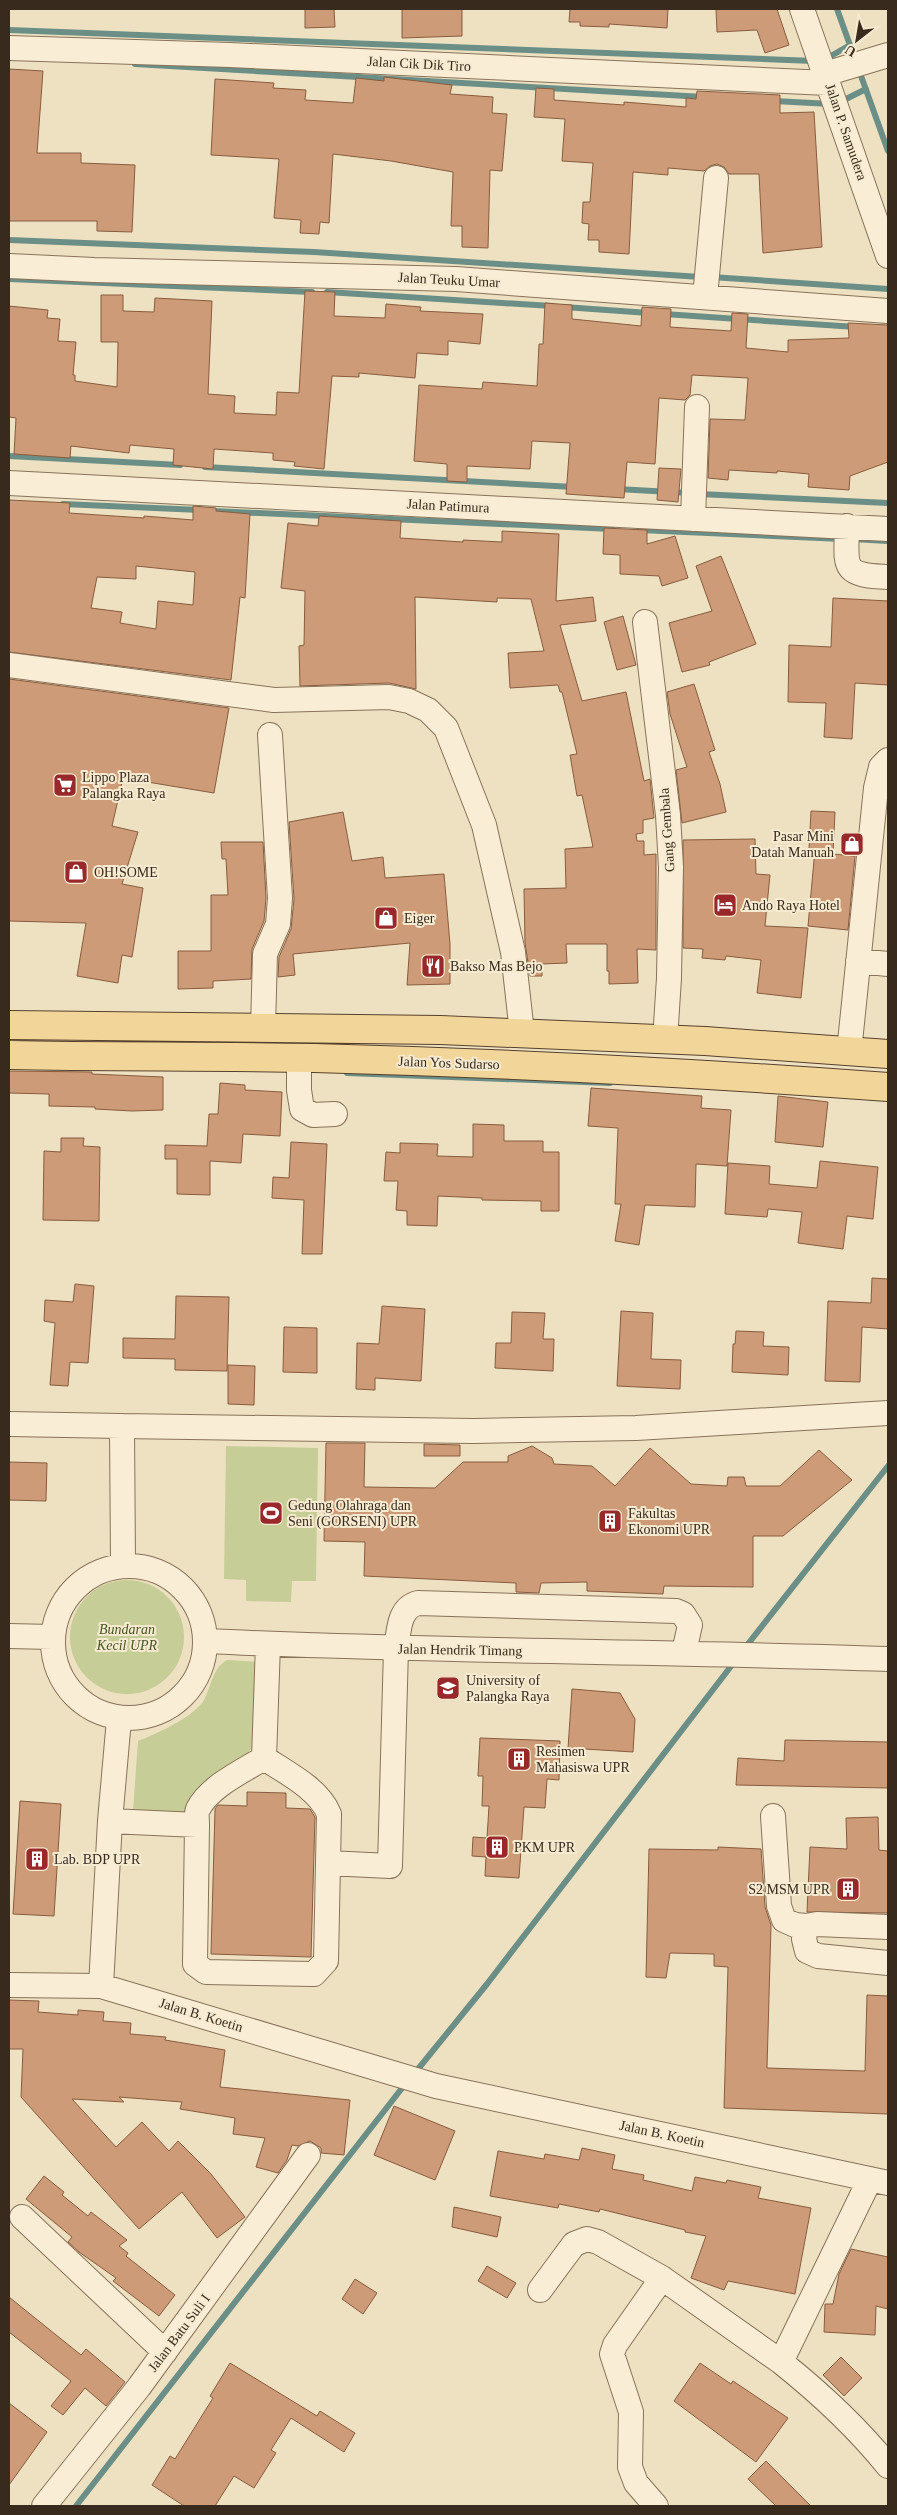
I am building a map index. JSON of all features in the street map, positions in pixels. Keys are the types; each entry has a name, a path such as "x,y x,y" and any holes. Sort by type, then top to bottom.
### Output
{"main road":[{"path":"9,1025 394,1030 522,1034 715,1042 888,1054"},
{"path":"394,1030 397,1061"},
{"path":"715,1042 717,1075"},
{"name":"Jalan Yos Sudarso","path":"9,1055 397,1061 717,1075 888,1087"}],"street":[{"name":"Jalan P. Samudera","path":"802,9 884,232 888,256"},
{"name":"Jalan Cik Dik Tiro","path":"9,48 827,79 877,59"},
{"path":"705,297 716,178"},
{"name":"Jalan Teuku Umar","path":"9,266 94,270 456,279 888,311"},
{"path":"693,519 697,407"},
{"name":"Jalan Patimura","path":"9,483 888,529"},
{"path":"846,526 846,556 847,566 850,570 871,577 888,577"},
{"name":"Gang Gembala","path":"646,622 668,816 671,868 666,1040"},
{"path":"9,665 274,700 389,697 410,701 428,710 446,728 484,825 514,952 522,1034"},
{"path":"263,1028 265,954 278,924 280,898 270,735"},
{"path":"849,1052 876,788 881,767 888,760"},
{"path":"858,961 888,964"},
{"path":"298,1058 299,1090 302,1109 313,1115 335,1114"},
{"path":"9,1424 474,1431 606,1429 765,1422 888,1413"},
{"path":"122,1426 123,1566"},
{"path":"123,1566 151,1569 176,1582 186,1591 200,1615 206,1641 200,1670 194,1683 175,1703 150,1715 119,1719 94,1710 71,1691 56,1666 52,1637 59,1610 74,1588 96,1572 123,1566"},
{"path":"328,1863 390,1866 396,1649 402,1615 408,1607 418,1603 676,1611 683,1614 690,1625 684,1652"},
{"path":"9,1636 52,1637"},
{"name":"Jalan Hendrik Timang","path":"206,1641 396,1649 684,1652 888,1658"},
{"path":"264,1758 268,1644"},
{"path":"101,1986 110,1821 119,1719"},
{"path":"264,1758 313,1792 325,1804 329,1814 326,1961 323,1967 314,1974 206,1972 195,1964 197,1810 209,1796 227,1781 264,1758"},
{"path":"773,1816 779,1906 782,1916 789,1923 806,1926 817,1924 888,1926"},
{"path":"110,1821 197,1825"},
{"path":"806,1926 804,1939 807,1951 818,1956 888,1963"},
{"name":"Jalan B. Koetin","path":"9,1985 101,1986 436,2086 879,2181"},
{"name":"Jalan Batu Suli I","path":"44,2506 165,2352 308,2155"},
{"path":"781,2362 879,2181"},
{"path":"22,2217 165,2352"},
{"path":"540,2290 566,2252 574,2244 587,2239 598,2242 662,2278 781,2362 821,2394 858,2429 888,2466"},
{"path":"656,2506 636,2483 630,2467 631,2412 612,2354 615,2345 662,2278"}],"green space":[{"name":"Gedung Olahraga dan Seni (GORSENI) UPR","path":"226,1446 318,1448 316,1581 292,1581 291,1602 246,1601 246,1580 224,1579"},
{"name":"Bundaran Kecil UPR","path":"127,1580 149,1584 167,1597 180,1615 184,1637 180,1659 167,1677 149,1690 127,1694 105,1690 87,1677 74,1659 70,1637 74,1615 87,1597 105,1584"},
{"path":"227,1660 259,1662 256,1743 245,1756 183,1813 133,1811 138,1741 192,1713 204,1700 218,1667"}],"building":[{"path":"305,9 334,9 335,27 305,28"},
{"path":"402,9 462,9 462,36 402,38"},
{"path":"570,9 668,9 667,28 609,24 609,27 580,26 580,22 569,22"},
{"path":"716,9 777,9 789,45 765,53 757,30 717,32"},
{"path":"9,69 43,71 37,153 81,153 81,163 135,165 132,232 97,231 97,221 9,221"},
{"path":"384,77 452,85 450,94 493,97 492,113 507,114 502,171 490,170 488,248 462,247 462,226 451,226 453,172 391,161 333,154 329,223 320,222 319,234 300,233 301,220 274,218 279,159 211,155 215,79 274,83 273,88 306,90 305,100 353,103 356,78 384,81"},
{"path":"536,88 554,89 554,100 624,105 624,102 686,107 686,98 696,99 697,91 780,95 780,113 814,112 822,247 763,253 759,174 729,174 724,167 717,164 710,166 704,171 668,168 668,175 633,172 629,254 599,252 599,240 588,240 589,224 582,223 583,202 590,202 593,163 562,161 565,119 534,117"},
{"path":"305,291 335,292 334,316 385,318 386,304 421,307 420,311 483,314 480,344 448,341 448,355 417,353 415,378 359,373 359,377 332,376 324,469 294,466 295,462 273,460 273,453 214,449 213,469 173,465 174,449 130,445 129,453 71,446 70,458 14,454 16,418 9,417 9,306 48,310 47,318 60,319 58,341 76,342 73,375 75,375 75,381 117,387 118,342 101,342 101,295 123,295 123,311 154,312 155,298 212,301 208,394 235,396 234,413 276,415 277,392 299,393"},
{"path":"545,303 572,305 572,319 641,326 642,307 671,309 670,327 731,331 732,313 748,314 746,348 788,352 788,340 849,338 848,323 888,325 888,462 850,476 849,490 808,487 809,474 777,471 777,473 729,470 728,480 708,478 710,419 745,420 748,378 692,375 690,395 685,400 659,398 655,464 627,462 624,498 566,494 570,443 532,441 530,469 467,466 467,482 447,481 447,464 414,461 419,385 482,389 483,382 537,386 539,344 543,344"},
{"path":"659,468 681,469 678,502 657,500"},
{"path":"9,500 70,503 69,513 144,518 144,516 193,520 193,506 216,508 216,511 250,514 245,598 240,597 231,680 9,652","holes":["136,566 195,572 193,605 158,601 156,629 120,623 122,612 91,608 97,577 136,579"]},
{"path":"319,516 401,521 400,538 463,542 463,540 502,542 502,531 559,534 556,601 593,597 596,621 560,625 582,701 626,692 644,781 650,779 654,818 643,820 643,833 636,834 637,841 644,841 644,855 656,854 656,950 637,949 638,983 609,984 607,944 566,944 567,963 542,964 542,976 530,976 525,943 524,889 566,888 565,849 593,847 582,795 577,796 570,755 577,754 562,692 560,692 558,685 510,688 508,653 544,651 531,599 497,598 497,602 415,597 416,689 389,683 300,686 299,646 304,645 305,591 281,588 288,523 318,526"},
{"path":"604,528 647,530 647,544 675,536 688,578 662,586 659,576 620,574 620,555 603,554"},
{"path":"721,556 756,644 709,662 710,665 682,672 669,623 712,611 696,566"},
{"path":"833,598 888,601 888,685 855,683 852,739 824,737 826,703 788,702 789,645 831,647"},
{"path":"623,616 636,665 617,670 604,622"},
{"name":"Lippo Plaza Palangka Raya","path":"9,679 229,708 214,793 123,778 112,826 138,832 122,884 143,888 132,957 122,955 118,983 77,976 86,923 9,921"},
{"path":"694,684 715,750 709,752 720,784 726,812 682,823 676,770 687,767 670,714 667,692"},
{"path":"811,811 835,812 833,854 855,856 848,930 808,926 815,849 809,849"},
{"path":"343,812 352,861 383,857 385,878 444,874 450,944 450,984 407,985 410,943 293,954 295,975 278,977 279,957 291,929 294,899 289,822"},
{"path":"755,839 756,874 770,875 765,926 808,928 801,998 757,993 761,960 726,956 725,960 702,958 703,949 683,948 683,840"},
{"path":"221,842 263,842 266,898 264,921 252,949 251,979 213,981 213,988 178,989 178,951 211,951 211,895 228,895 226,859 222,859"},
{"path":"9,1071 92,1072 92,1074 163,1077 163,1110 132,1111 95,1109 95,1107 49,1106 49,1094 9,1093"},
{"path":"220,1083 245,1085 245,1090 282,1092 280,1136 243,1134 241,1163 210,1161 210,1195 177,1194 177,1159 165,1159 165,1145 207,1146 209,1114 218,1114"},
{"path":"591,1088 702,1096 701,1108 731,1110 727,1166 696,1164 695,1207 645,1205 639,1245 615,1241 621,1204 615,1204 618,1128 588,1126"},
{"path":"778,1096 828,1102 823,1147 775,1142"},
{"path":"473,1124 504,1125 504,1141 543,1141 543,1152 559,1152 559,1211 541,1211 541,1201 482,1200 482,1198 438,1196 437,1226 407,1225 407,1211 396,1210 398,1181 384,1181 386,1152 400,1153 400,1143 438,1144 437,1156 473,1157"},
{"path":"61,1138 84,1138 83,1146 100,1147 99,1221 43,1220 44,1151 61,1152"},
{"path":"291,1142 327,1144 322,1254 302,1254 304,1200 272,1198 273,1177 289,1178"},
{"path":"820,1161 878,1167 873,1219 847,1216 843,1249 798,1243 802,1212 768,1209 767,1217 725,1214 728,1163 770,1166 769,1184 817,1188"},
{"path":"872,1278 888,1279 888,1329 862,1327 860,1382 825,1381 828,1301 871,1303"},
{"path":"75,1284 94,1286 88,1363 70,1362 68,1386 50,1385 55,1323 44,1321 45,1300 73,1302"},
{"path":"176,1296 229,1297 227,1371 175,1370 175,1359 123,1358 123,1338 175,1339"},
{"path":"382,1306 425,1309 421,1381 375,1378 375,1390 356,1389 357,1343 379,1344"},
{"path":"621,1311 653,1313 651,1359 681,1360 680,1389 617,1386"},
{"path":"512,1312 545,1313 543,1339 554,1339 553,1371 495,1368 496,1343 511,1343"},
{"path":"284,1327 317,1328 317,1373 283,1372"},
{"path":"736,1331 764,1332 763,1346 789,1347 788,1375 732,1372 733,1344 735,1344"},
{"path":"228,1365 255,1366 254,1405 228,1404"},
{"path":"326,1443 365,1443 364,1487 435,1488 463,1462 508,1462 508,1456 532,1446 552,1458 554,1464 592,1466 615,1486 650,1448 691,1484 727,1486 728,1477 744,1477 746,1486 780,1486 819,1450 852,1480 783,1536 753,1536 753,1587 664,1586 663,1594 587,1591 587,1582 541,1583 539,1593 516,1592 516,1583 364,1576 365,1542 324,1541"},
{"path":"424,1444 460,1445 460,1456 424,1456"},
{"path":"9,1462 47,1463 46,1501 9,1500"},
{"path":"572,1689 620,1693 635,1719 633,1752 568,1748"},
{"path":"480,1738 560,1741 559,1780 547,1779 545,1808 524,1807 519,1878 485,1876 486,1857 472,1856 473,1837 487,1838 489,1806 482,1806 483,1776 478,1776"},
{"path":"785,1740 888,1742 888,1788 736,1785 738,1758 784,1761"},
{"path":"247,1792 286,1793 286,1808 310,1809 315,1817 311,1957 211,1954 215,1809 218,1805 247,1806"},
{"name":"Lab. BDP UPR","path":"20,1801 61,1804 54,1916 13,1914"},
{"name":"S2 MSM UPR","path":"878,1817 879,1850 888,1851 888,1913 807,1912 810,1847 847,1849 846,1818"},
{"path":"718,1847 761,1849 765,1907 771,1925 767,2068 865,2071 867,1995 888,1996 888,2114 724,2108 728,1967 714,1966 714,1954 670,1953 666,1978 646,1977 649,1849 718,1850"},
{"path":"9,2000 39,2001 38,2012 78,2015 78,2010 104,2012 103,2021 131,2023 130,2034 166,2037 165,2040 225,2050 220,2087 350,2100 344,2155 321,2153 321,2148 310,2141 298,2146 292,2145 287,2160 278,2173 256,2167 265,2138 233,2134 235,2118 180,2109 182,2102 119,2097 124,2102 72,2099 116,2147 142,2122 169,2151 178,2141 211,2174 245,2217 217,2238 182,2192 139,2229 21,2097 23,2049 9,2049"},
{"path":"394,2106 455,2131 435,2180 374,2155"},
{"path":"582,2148 615,2155 612,2169 644,2175 643,2180 692,2191 695,2177 726,2183 727,2180 761,2187 758,2198 811,2208 795,2294 728,2281 724,2290 691,2278 706,2236 600,2209 599,2212 559,2204 558,2208 490,2196 498,2151 544,2159 545,2154 579,2160"},
{"path":"44,2176 64,2192 62,2195 88,2216 91,2212 127,2240 119,2246 128,2253 126,2256 175,2295 159,2316 113,2281 116,2278 79,2252 68,2242 72,2237 26,2199"},
{"path":"454,2207 501,2217 497,2237 452,2227"},
{"path":"851,2249 888,2257 888,2309 876,2306 875,2335 824,2332 825,2304 833,2304 839,2274"},
{"path":"487,2266 516,2283 507,2298 478,2281"},
{"path":"355,2279 377,2293 363,2314 342,2299"},
{"path":"9,2297 81,2355 86,2349 125,2382 106,2406 85,2388 63,2415 51,2406 71,2381 9,2332"},
{"path":"841,2357 862,2378 844,2396 823,2375"},
{"path":"230,2363 317,2416 320,2411 355,2433 344,2452 291,2418 271,2450 276,2453 254,2488 234,2476 215,2506 184,2506 152,2485 170,2456 175,2459 213,2398 210,2396"},
{"path":"700,2363 731,2384 733,2381 788,2418 756,2462 674,2401"},
{"path":"9,2403 47,2432 9,2485"},
{"path":"766,2461 811,2506 776,2506 748,2479"}],"waterway":[{"path":"837,9 888,151"},
{"path":"9,30 814,61"},
{"path":"824,60 850,45"},
{"path":"135,64 704,97"},
{"path":"840,102 866,89"},
{"path":"774,101 831,104"},
{"path":"9,240 314,252 701,277"},
{"path":"711,277 888,289"},
{"path":"9,279 312,292"},
{"path":"327,292 552,306"},
{"path":"564,307 649,313"},
{"path":"664,314 856,327"},
{"path":"9,456 180,465"},
{"path":"205,467 574,487"},
{"path":"617,489 689,493"},
{"path":"699,494 888,503"},
{"path":"63,504 200,510"},
{"path":"213,511 612,529"},
{"path":"640,530 842,539"},
{"path":"852,539 888,541"},
{"path":"347,1073 610,1083"},
{"path":"744,1649 888,1466"},
{"path":"414,2074 487,1984 735,1661"},
{"path":"76,2506 406,2083"}],"place":[{"name":"Lippo Plaza Palangka Raya","path":"65,785"},
{"name":"Pasar Mini Datah Manuah","path":"852,844"},
{"name":"OH!SOME","path":"76,872"},
{"name":"Ando Raya Hotel","path":"725,905"},
{"name":"Eiger","path":"386,918"},
{"name":"Bakso Mas Bejo","path":"433,966"},
{"name":"Gedung Olahraga dan Seni (GORSENI) UPR","path":"271,1513"},
{"name":"Fakultas Ekonomi UPR","path":"610,1521"},
{"name":"University of Palangka Raya","path":"448,1688"},
{"name":"Resimen Mahasiswa UPR","path":"519,1759"},
{"name":"PKM UPR","path":"497,1847"},
{"name":"Lab. BDP UPR","path":"37,1859"},
{"name":"S2 MSM UPR","path":"848,1889"}]}
